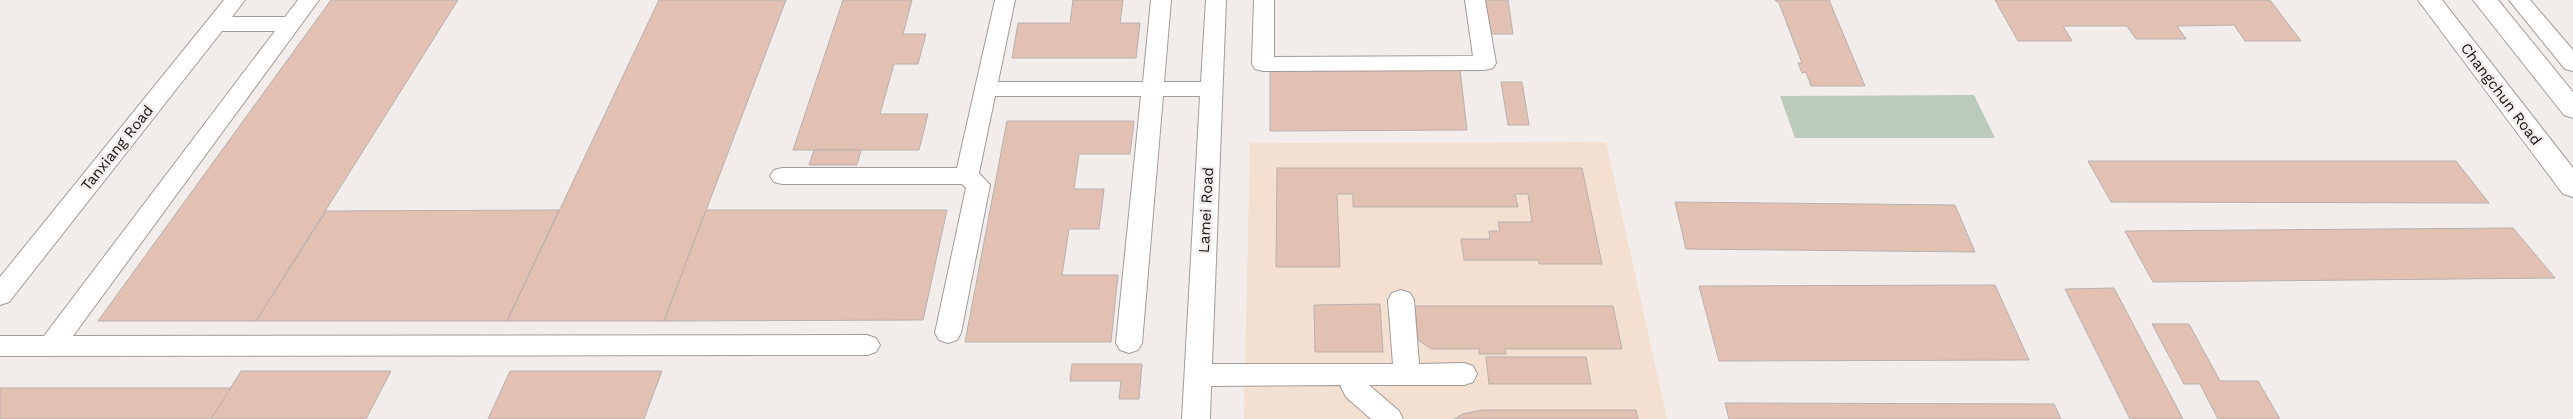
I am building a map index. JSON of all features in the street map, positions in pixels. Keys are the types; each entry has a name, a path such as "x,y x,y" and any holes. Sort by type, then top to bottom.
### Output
{"main road":[{"name":"Changchun Road","path":"2430,0 2573,187"},
{"path":"2485,0 2573,109"}],"street":[{"name":"Tanxiang Road","path":"0,295 235,0"},
{"path":"52,346 309,0"},
{"path":"967,176 1005,0"},
{"path":"1128,343 1161,0"},
{"name":"Lamei Road","path":"1196,419 1216,0"},
{"path":"1264,0 1263,64 1484,63 1475,0"},
{"path":"2519,0 2573,64"},
{"path":"216,24 291,24"},
{"path":"986,89 1212,89"},
{"path":"782,176 967,176 978,185 948,333"},
{"path":"1401,300 1407,374"},
{"path":"0,346 866,345"},
{"path":"1348,374 1355,389 1389,419"},
{"path":"1198,375 1464,374"}],"shaded area":[{"path":"1606,142 1667,419 1244,419 1250,143"}],"green space":[{"path":"1974,95 1995,138 1795,138 1780,96"}],"building":[{"path":"331,0 458,0 256,321 98,321"},
{"path":"659,0 786,0 664,321 507,321"},
{"path":"843,0 912,0 903,34 926,34 918,64 894,64 880,114 928,114 919,150 793,150"},
{"path":"1073,0 1123,0 1120,23 1140,23 1136,58 1012,58 1018,23 1070,23"},
{"path":"1484,0 1508,0 1513,34 1489,34"},
{"path":"1775,0 1829,0 1865,86 1811,86 1806,72 1802,73 1798,63 1802,63 1779,3"},
{"path":"1995,0 2270,0 2301,41 2245,41 2234,25 2177,26 2186,39 2136,39 2127,26 2063,26 2072,41 2018,41"},
{"path":"1270,70 1460,70 1467,130 1270,131"},
{"path":"1501,82 1522,82 1529,125 1508,125"},
{"path":"1007,121 1134,121 1130,154 1079,154 1074,189 1104,189 1099,229 1069,229 1062,275 1118,275 1111,342 965,342"},
{"path":"814,150 861,150 857,165 809,165"},
{"path":"2088,161 2456,161 2489,203 2111,202"},
{"path":"1277,168 1582,168 1602,264 1539,264 1539,260 1464,260 1461,239 1490,239 1489,231 1500,231 1498,222 1532,222 1528,194 1515,194 1518,207 1353,207 1353,194 1337,194 1340,267 1276,267"},
{"path":"1675,202 1955,205 1975,252 1686,249"},
{"path":"559,210 507,321 256,321 326,211"},
{"path":"706,210 947,210 923,320 664,321"},
{"path":"2513,228 2555,278 2153,282 2125,231"},
{"path":"1995,285 2029,360 1719,361 1699,286"},
{"path":"2114,288 2183,419 2130,419 2065,289"},
{"path":"1380,304 1383,352 1315,352 1314,305"},
{"path":"1415,306 1613,306 1622,349 1505,349 1506,354 1479,354 1479,349 1431,349 1418,340"},
{"path":"2152,324 2189,324 2220,381 2258,381 2280,419 2218,419 2200,384 2184,384"},
{"path":"1486,357 1586,357 1591,384 1489,384"},
{"path":"1072,364 1142,364 1139,399 1119,399 1121,381 1070,381"},
{"path":"241,371 391,371 366,419 211,419"},
{"path":"510,371 662,371 644,419 488,419"},
{"path":"0,388 231,388 211,419 0,419"},
{"path":"1725,403 2054,404 2061,419 1729,419"},
{"path":"1482,410 1636,410 1638,419 1454,419 1463,414"}]}
